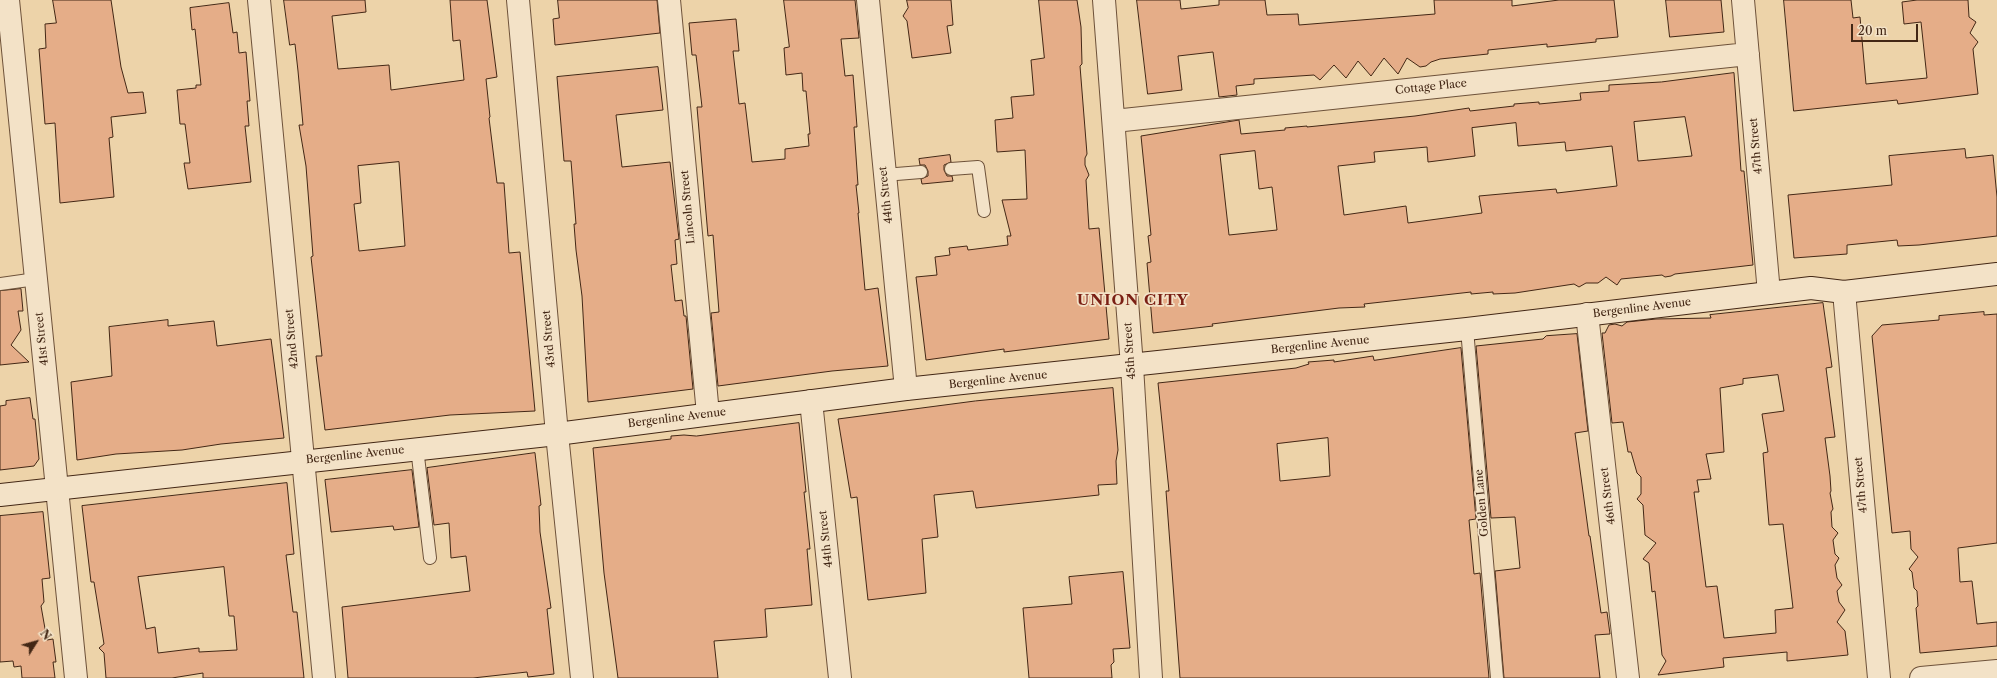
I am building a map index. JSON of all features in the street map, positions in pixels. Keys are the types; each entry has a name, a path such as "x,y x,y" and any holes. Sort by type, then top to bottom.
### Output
{"street":[{"name":"41st Street","path":"8,0 76,678"},
{"name":"42nd Street","path":"259,0 324,678"},
{"name":"43rd Street","path":"518,0 557,434 582,678"},
{"name":"Lincoln Street","path":"669,0 708,414"},
{"name":"44th Street","path":"868,0 906,389"},
{"name":"45th Street","path":"1104,0 1132,366 1151,678"},
{"name":"47th Street","path":"1743,0 1769,293"},
{"name":"Cottage Place","path":"1114,121 1748,54"},
{"name":"Bergenline Avenue","path":"0,495 302,460 557,434 906,389 1467,329 1811,288 1844,292 1997,274"},
{"name":"47th Street","path":"1844,292 1879,678"},
{"name":"46th Street","path":"1587,314 1628,678"},
{"name":"44th Street","path":"812,400 840,678"},
{"path":"1922,678 1997,672"}],"lane":[{"path":"952,169 978,167 984,211"},
{"path":"884,175 920,172"},
{"path":"0,284 36,279"},
{"name":"Golden Lane","path":"1467,329 1497,678"},
{"path":"417,448 430,558"}],"building":[{"path":"53,0 111,0 121,67 128,93 143,92 146,113 111,117 113,137 109,138 114,197 60,203 55,123 45,124 39,49 46,48 45,24 56,23"},
{"path":"284,0 365,0 366,12 332,16 338,69 389,65 391,90 464,80 460,40 453,41 450,0 487,0 497,77 486,79 489,118 497,183 504,183 509,253 520,252 535,411 450,415 325,430 316,356 322,356 311,257 313,256 306,166 299,125 303,125 295,44 290,45","holes":["399,162 405,246 359,251 354,204 361,203 358,166"]},
{"path":"558,0 657,0 660,33 555,45 553,19 559,18"},
{"path":"784,0 855,0 859,38 841,39 845,76 853,75 857,127 854,127 858,185 856,185 865,290 878,288 888,366 832,371 718,386 711,313 719,312 713,235 708,236 697,107 702,107 696,55 692,55 689,23 736,19 739,51 733,51 739,104 745,103 752,162 785,159 785,149 809,146 808,134 810,134 806,91 803,91 802,73 786,75 784,48 789,47"},
{"path":"907,0 951,0 953,25 947,26 951,53 912,58 907,21 903,16 908,8"},
{"path":"1039,0 1077,0 1081,27 1082,64 1080,66 1087,154 1085,158 1085,165 1089,175 1086,180 1089,229 1099,228 1109,339 1004,352 1004,349 926,360 916,277 937,275 935,257 950,255 949,248 967,246 968,250 1008,245 1007,236 1011,236 1002,200 1027,199 1025,150 997,152 995,120 1013,118 1011,97 1034,95 1031,60 1044,58"},
{"path":"1137,0 1180,0 1181,9 1219,5 1219,0 1265,0 1267,15 1298,14 1299,25 1435,14 1434,0 1512,0 1512,6 1559,0 1614,0 1618,37 1596,39 1596,42 1547,47 1547,44 1488,50 1488,54 1440,59 1431,62 1426,66 1420,67 1407,58 1398,74 1384,58 1371,76 1358,61 1346,78 1334,65 1320,80 1314,75 1254,79 1254,84 1236,86 1237,95 1219,97 1213,52 1178,56 1182,90 1148,94"},
{"path":"1666,0 1721,0 1724,32 1670,37"},
{"path":"1784,0 1851,0 1853,18 1860,17 1866,84 1927,78 1921,22 1904,24 1902,2 1917,0 1968,0 1969,17 1976,22 1970,33 1978,42 1973,49 1978,94 1898,104 1897,100 1794,111"},
{"path":"229,3 233,33 237,32 239,53 246,52 250,101 247,101 249,126 245,126 251,182 188,189 184,163 190,163 185,124 180,124 177,90 196,88 196,85 201,85 195,29 192,30 190,8"},
{"path":"658,67 663,110 616,115 622,167 670,162 679,239 675,240 677,264 671,265 675,301 682,300 684,316 686,316 693,389 588,402 582,296 576,250 574,224 576,224 571,161 564,161 557,77"},
{"path":"1734,73 1741,171 1744,171 1753,265 1675,274 1665,277 1662,275 1621,279 1617,285 1606,277 1598,283 1586,283 1579,287 1574,284 1515,293 1493,294 1493,292 1471,294 1471,292 1364,304 1365,307 1339,308 1153,333 1147,263 1151,262 1148,236 1151,235 1141,136 1239,120 1241,134 1285,130 1285,128 1415,116 1469,108 1470,111 1514,106 1514,104 1539,102 1539,104 1581,100 1580,93 1609,91 1609,85 1661,82","holes":["1685,117 1692,156 1638,161 1634,122","1516,123 1518,146 1565,142 1566,151 1612,146 1617,186 1557,193 1556,189 1479,196 1482,213 1408,223 1406,206 1344,215 1338,166 1375,162 1374,152 1427,147 1428,162 1475,156 1472,128","1255,151 1259,189 1272,187 1277,230 1229,235 1220,155"]},
{"path":"1965,149 1966,158 1993,155 1997,197 1997,236 1919,245 1898,246 1897,240 1847,245 1847,254 1794,258 1788,195 1892,185 1889,156"},
{"path":"950,155 951,162 944,165 944,170 947,176 952,176 953,181 922,184 921,179 928,176 928,171 925,165 920,165 919,159"},
{"path":"21,289 23,311 18,311 21,330 11,345 29,362 0,365 0,291"},
{"path":"1823,303 1832,367 1826,368 1835,437 1825,438 1833,509 1831,512 1832,527 1838,533 1833,540 1835,554 1839,558 1835,565 1837,578 1842,585 1837,591 1839,602 1845,610 1837,622 1845,631 1848,655 1787,661 1787,652 1723,658 1724,667 1658,675 1666,661 1662,655 1655,591 1652,592 1649,563 1643,559 1656,543 1645,535 1643,505 1637,499 1641,494 1641,477 1637,473 1631,452 1628,452 1623,422 1612,423 1602,333 1605,333 1609,325 1615,324 1622,326 1627,322 1656,319 1711,318 1710,315","holes":["1778,375 1784,411 1762,414 1768,452 1763,453 1769,525 1783,524 1793,608 1775,610 1776,633 1724,638 1717,586 1706,587 1694,492 1699,492 1697,480 1711,479 1706,454 1724,452 1720,388 1743,384 1743,379"]},
{"path":"1984,312 1984,315 1997,314 1997,543 1958,548 1960,582 1972,581 1977,624 1997,622 1997,646 1920,653 1916,608 1918,606 1917,591 1914,588 1912,572 1909,569 1918,557 1911,549 1910,531 1892,533 1872,336 1882,325 1939,320 1939,316"},
{"path":"168,320 168,326 214,321 217,346 271,339 284,438 221,444 182,450 116,454 77,460 71,382 112,376 109,327"},
{"path":"1577,334 1588,431 1575,433 1601,613 1607,612 1610,634 1595,635 1600,678 1504,678 1495,571 1520,568 1515,517 1491,518 1476,346 1543,339 1546,336"},
{"path":"1461,348 1476,519 1469,520 1474,574 1480,573 1489,678 1180,678 1166,491 1169,491 1158,383 1296,368 1309,364 1308,362 1334,360 1334,362 1373,356 1374,360","holes":["1328,438 1330,476 1280,481 1277,444"]},
{"path":"1113,388 1118,450 1116,461 1117,484 1098,485 1099,495 976,508 973,491 934,495 938,537 922,539 926,593 868,600 857,497 851,498 838,419 975,401"},
{"path":"30,398 33,419 35,419 39,459 34,466 0,470 0,406 6,405 6,401"},
{"path":"799,423 806,492 804,492 810,549 807,549 812,605 765,609 767,637 714,641 718,678 618,678 604,573 593,448 671,439 671,436 696,436"},
{"path":"535,453 541,505 539,506 540,532 551,608 547,609 554,674 528,677 527,672 473,678 348,678 342,607 470,591 466,556 451,558 449,523 434,525 427,468"},
{"path":"412,470 419,527 394,530 393,526 331,532 325,480"},
{"path":"287,483 294,554 286,555 293,612 297,612 304,678 203,678 203,673 172,678 106,678 104,653 99,648 104,644 94,582 91,582 82,506","holes":["224,567 229,616 234,616 237,650 199,652 199,648 158,653 155,627 146,629 138,577"]},
{"path":"43,512 50,578 42,579 44,602 41,606 47,640 53,639 56,662 53,662 55,678 22,678 21,666 14,667 13,661 0,662 0,516"},
{"path":"1123,572 1130,648 1113,649 1114,662 1111,665 1112,678 1029,678 1023,608 1072,604 1069,577"}],"district":[{"name":"UNION CITY","path":"1133,301"}]}
